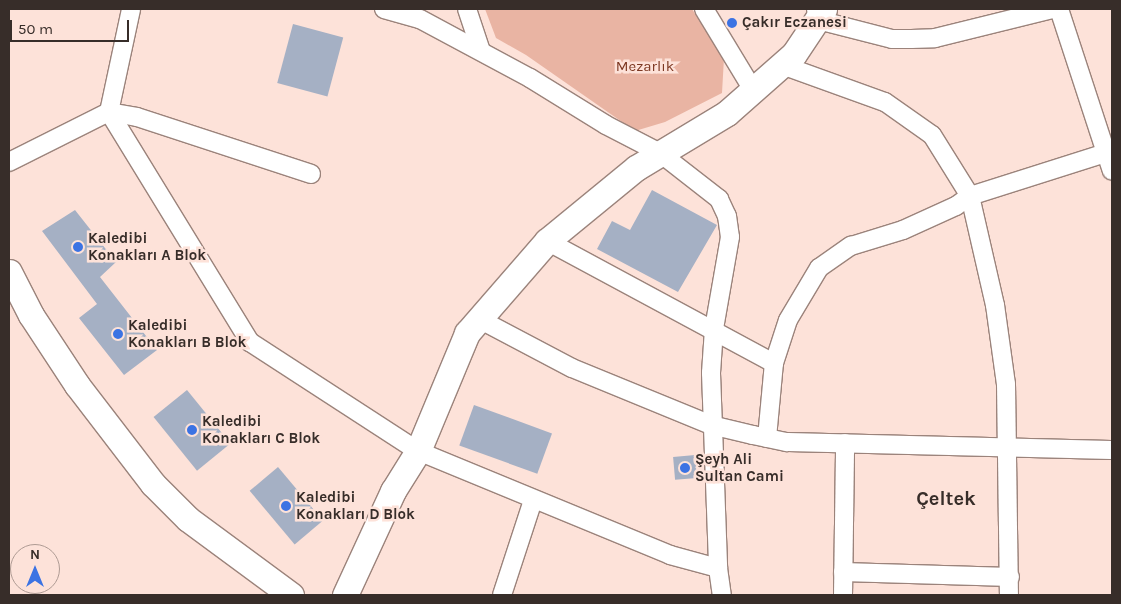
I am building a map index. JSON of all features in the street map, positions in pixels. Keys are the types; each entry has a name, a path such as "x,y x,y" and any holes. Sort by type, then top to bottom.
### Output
{"street":[{"path":"131,9 109,112 250,342 418,451 532,500 670,555 718,568"},
{"path":"384,9 420,19 481,51 660,153 719,199 727,216 730,237 714,329 711,425 718,568 722,595"},
{"path":"467,9 481,51"},
{"path":"704,9 753,90"},
{"path":"345,595 393,491 418,451 467,333 547,241 636,168 727,113 782,65 794,54 819,12 892,39 911,39 935,38 1052,9"},
{"path":"1059,9 1110,152 1112,172"},
{"path":"782,65 885,102 901,113 932,135 970,196 995,305 1006,384 1009,595"},
{"path":"9,162 109,112 137,117 311,174"},
{"path":"767,438 774,363 788,320 819,268 851,246 903,230 956,206 970,196 1110,152"},
{"path":"547,241 714,329 774,363"},
{"path":"9,272 31,315 77,385 153,484 188,519 291,595"},
{"path":"479,319 572,368 711,425 767,438 1007,449 1112,450"},
{"path":"843,595 845,443"},
{"path":"502,595 532,500"},
{"path":"843,572 1010,577"}],"green space":[{"name":"Mezarlık","path":"485,9 692,9 724,58 722,93 665,122 635,131 526,55 496,38"}],"building":[{"path":"293,24 343,37 327,96 277,83"},
{"path":"652,190 717,225 678,292 597,249 612,221 630,230"},
{"path":"75,210 116,262 100,277 157,350 124,375 79,318 97,304 42,231"},
{"name":"Kaledibi Konakları C Blok","path":"187,390 230,444 197,471 154,417"},
{"path":"474,405 552,433 537,474 459,445"},
{"name":"Şeyh Ali Sultan Cami","path":"695,455 697,478 675,480 673,457"},
{"name":"Kaledibi Konakları D Blok","path":"278,467 323,521 295,544 250,491"}],"place":[{"name":"Çakır Eczanesi","path":"732,23"},
{"name":"Kaledibi Konakları A Blok","path":"78,247"},
{"name":"Kaledibi Konakları B Blok","path":"118,334"},
{"name":"Kaledibi Konakları C Blok","path":"192,430"},
{"name":"Şeyh Ali Sultan Cami","path":"685,468"},
{"name":"Kaledibi Konakları D Blok","path":"286,506"}],"district":[{"name":"Çeltek","path":"946,498"}]}
